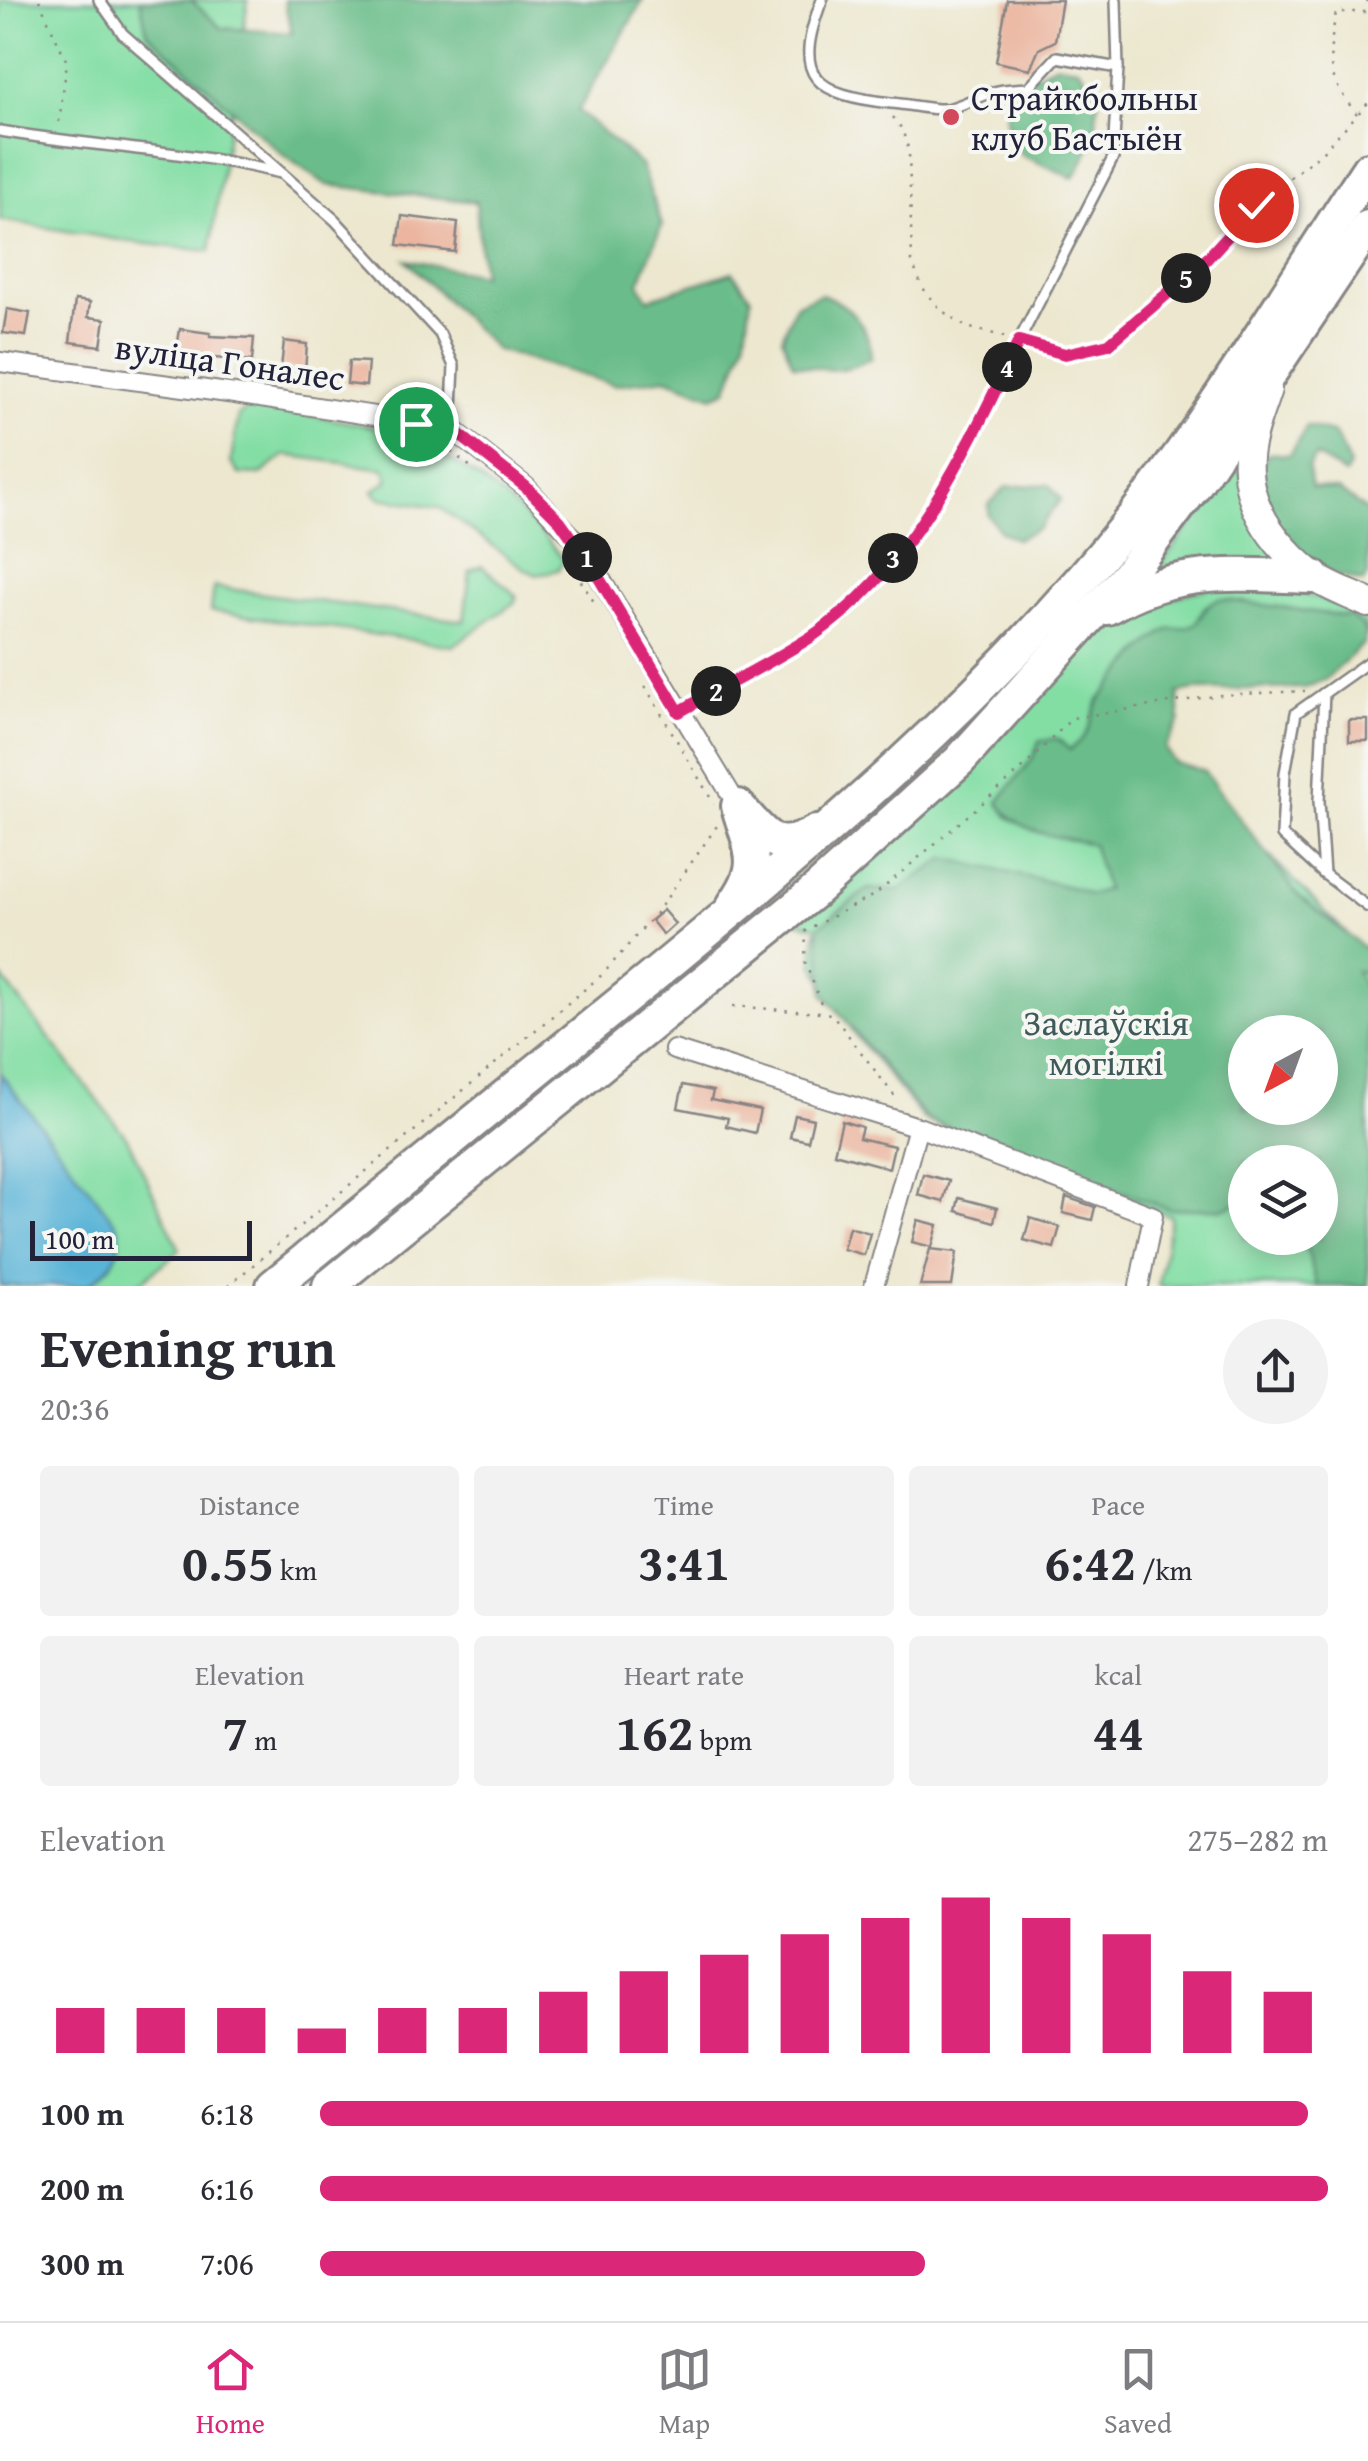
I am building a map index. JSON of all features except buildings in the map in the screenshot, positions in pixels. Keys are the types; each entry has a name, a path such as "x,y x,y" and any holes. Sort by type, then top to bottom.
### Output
{"highway":[{"path":"273,1286 846,815 980,686 1132,518 1368,170"},
{"path":"330,1286 884,832 959,762 1091,618 1193,488 1368,227"},
{"path":"1091,618 1152,585 1178,578 1215,573 1314,577"},
{"path":"722,812 782,845 799,842 846,815"},
{"path":"722,812 752,856 752,879 723,918"}],"main road":[{"path":"1275,368 1252,433 1248,456 1250,497 1260,518 1314,577 1368,603"}],"street":[{"name":"вуліца Гоналес","path":"0,362 451,428"},
{"path":"451,428 526,487 570,533 679,712 722,812"},
{"path":"674,1050 918,1127 1153,1216 1139,1286"},
{"path":"874,1286 918,1127"}],"lane":[{"path":"99,0 124,34 334,220 440,334 454,366 451,428"},
{"path":"822,0 811,29 808,52 812,72 828,90 848,98 946,109 995,91 1028,88 1057,57 1118,68"},
{"path":"679,712 813,636 863,594 938,500 963,459 1113,158 1118,68 1116,0"},
{"path":"0,131 225,159 282,174"},
{"path":"1368,662 1296,713 1285,772 1282,835 1368,907"},
{"path":"1322,691 1319,801 1324,874"}],"path":[{"path":"38,0 67,62 57,141"},
{"path":"1358,116 1336,88 1329,54 1336,12 1368,12"},
{"path":"868,100 888,112 902,130 909,151 914,218 912,262 922,288 941,310 966,327 1065,354 1109,344 1203,263 1256,205 1322,152 1368,103"},
{"path":"416,424 414,436 446,448 478,472"},
{"path":"557,544 596,606"},
{"path":"228,1286 603,974 657,912 722,812 646,688"},
{"path":"818,1013 821,1003 804,962 806,930 876,894 1020,771 1072,718 1221,694 1322,691"},
{"path":"733,1006 832,1014 918,1127"}],"green space":[{"path":"0,0 248,0 210,251 0,220"},
{"path":"140,0 191,0 221,28 292,33 284,0 643,0 578,111 641,165 662,225 639,283 648,299 733,272 751,298 745,343 727,390 713,396 666,378 615,385 496,350 406,260 482,275 476,202 327,185 282,154 147,33"},
{"path":"1058,64 1078,67 1098,96 1095,138 1074,178 1021,155 1006,118 1006,108 1015,91 1031,77"},
{"path":"821,294 841,304 856,318 867,336 871,358 843,369 793,364 782,338 795,305"},
{"path":"254,405 409,433 409,438 495,490 564,561 558,570 537,575 439,507 379,498 373,491 389,480 385,469 285,455 260,475 239,474 231,462 238,415"},
{"path":"1307,426 1335,434 1350,466 1345,474 1316,456 1308,467 1312,487 1338,490 1368,512 1368,575 1363,582 1332,574 1302,552 1269,514 1257,475 1268,453 1290,455"},
{"path":"1236,464 1295,567 1149,580"},
{"path":"1048,484 1061,499 1038,529 1016,539 1000,531 988,515 989,504 1006,487"},
{"path":"482,566 517,596 515,602 453,646 211,611 214,587 464,621 470,571"},
{"name":"Заслаўскія могілкі","path":"1231,582 1318,598 1350,612 1365,622 1366,632 1350,617 1220,599 1204,607 1197,623 1169,630 1099,700 1087,736 1070,750 1040,741 1032,759 998,802 1008,817 1040,833 1201,787 1368,955 1368,1286 1158,1286 1171,1216 924,1120 855,1035 813,963 816,931 890,891 868,889 818,927 794,921 1110,614"},
{"name":"Заслаўскія могілкі","path":"1220,599 1350,617 1365,634 1364,643 1326,679 1305,688 1178,693 1180,721 1165,748 1174,763 1204,771 1298,895 1368,951 1368,972 1356,971 1368,994 1368,1286 1317,1286 1308,1255 1338,1255 1338,1145 1228,1145 1228,1207 1169,1209 926,1119 824,994 818,927 868,889 899,890 946,858 1090,895 1106,889 1092,844 1027,828 998,802 1032,759 1040,741 1057,738 1070,750 1085,736 1102,697 1133,660 1170,629 1193,625 1207,607"},
{"path":"0,975 127,1138 180,1250 136,1286 0,1286"}],"water":[{"path":"0,1073 118,1226 119,1246 114,1260 87,1286 0,1286"}],"place":[{"name":"Страйкбольны клуб Бастыён","path":"951,117"}],"route":[{"path":"416,424 451,428 526,487 560,521 580,545 679,712 813,636 863,594 938,500 963,459 1019,341 1065,354 1109,344 1203,263 1256,205"}]}
